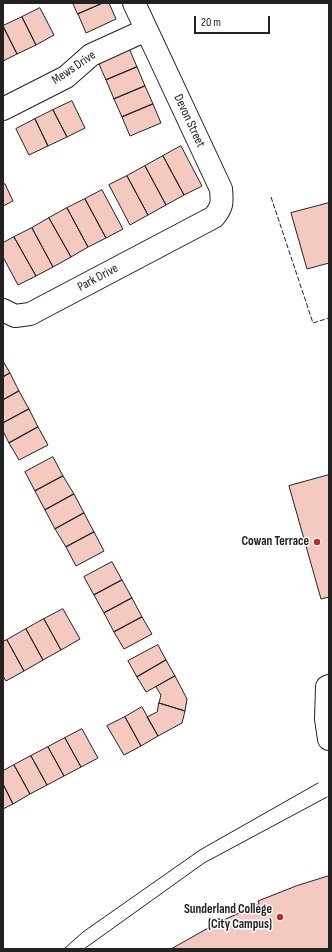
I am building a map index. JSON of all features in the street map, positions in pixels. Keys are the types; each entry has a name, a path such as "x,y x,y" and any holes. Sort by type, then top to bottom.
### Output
{"street":[{"name":"Devon Street","path":"134,3 221,189 222,203 214,217 192,228"},
{"name":"Mews Drive","path":"3,109 66,77 91,55 146,30"},
{"name":"Park Drive","path":"3,310 16,316 30,314 192,228"},
{"path":"328,687 326,719 329,739"}],"building":[{"path":"73,3 103,3 78,14"},
{"path":"103,3 109,3 116,19 86,33 78,14"},
{"path":"40,8 54,35 36,45 22,17"},
{"path":"22,17 36,45 17,54 3,26"},
{"path":"3,26 17,54 3,61"},
{"path":"129,48 137,67 106,80 98,62"},
{"path":"137,67 145,86 114,99 106,80"},
{"path":"145,86 153,104 122,117 114,99"},
{"path":"72,101 85,128 67,137 53,110"},
{"path":"153,104 161,123 130,136 122,117"},
{"path":"53,110 67,137 48,146 35,119"},
{"path":"35,119 48,146 29,155 16,129"},
{"path":"181,146 202,186 184,195 163,156"},
{"path":"163,156 184,195 166,205 145,166"},
{"path":"145,166 166,205 148,215 127,176"},
{"path":"127,176 148,215 130,225 109,185"},
{"path":"5,184 13,201 3,206 3,185"},
{"path":"102,190 123,229 106,238 85,199"},
{"path":"85,199 106,238 88,247 67,208"},
{"path":"329,203 329,263 307,269 291,213"},
{"path":"67,208 88,247 71,257 49,218"},
{"path":"49,218 71,257 53,267 32,228"},
{"path":"32,228 53,267 36,276 14,237"},
{"path":"14,237 36,276 18,285 3,257 3,243"},
{"path":"3,361 10,373 3,377"},
{"path":"10,373 19,391 3,400 3,377"},
{"path":"19,391 29,409 3,423 3,400"},
{"path":"29,409 38,427 9,443 3,431 3,423"},
{"path":"38,427 48,445 19,460 9,443"},
{"path":"53,457 63,476 35,491 25,472"},
{"name":"Cowan Terrace","path":"329,475 329,597 321,599 289,486"},
{"path":"63,476 74,494 45,510 35,491"},
{"path":"74,494 84,513 55,529 45,510"},
{"path":"84,513 94,532 66,547 55,529"},
{"path":"94,532 104,551 76,566 66,547"},
{"path":"112,562 122,580 94,595 84,577"},
{"path":"122,580 132,598 104,613 94,595"},
{"path":"132,598 142,617 114,632 104,613"},
{"path":"63,609 80,639 61,650 44,619"},
{"path":"142,617 152,634 124,649 114,632"},
{"path":"44,619 61,650 43,660 26,629"},
{"path":"26,629 43,660 24,671 7,640"},
{"path":"7,640 24,671 6,681 3,676 3,642"},
{"path":"158,645 166,660 137,677 128,661"},
{"path":"166,660 175,676 146,692 137,677"},
{"path":"175,676 187,699 185,711 159,703 161,695 156,687"},
{"path":"159,703 185,711 182,723 158,736 147,717 157,712"},
{"path":"142,707 158,736 141,746 125,717"},
{"path":"125,717 141,746 124,755 107,726"},
{"path":"82,729 98,758 81,767 65,738"},
{"path":"65,738 81,767 64,776 48,747"},
{"path":"48,747 64,776 47,785 31,756"},
{"path":"31,756 47,785 30,794 14,765"},
{"path":"14,765 30,794 13,804 3,784 3,771"},
{"path":"3,784 13,804 3,809"},
{"name":"Sunderland College (City Campus)","path":"329,876 329,949 171,949 217,923 259,904 258,901 296,886"}],"tram line":[{"path":"64,949 83,932 200,850 318,783"},
{"path":"84,949 204,863 327,797"}],"fence":[{"path":"271,197 313,323 329,318"}],"place":[{"name":"Cowan Terrace","path":"317,542"},
{"name":"Sunderland College (City Campus)","path":"280,917"}]}
